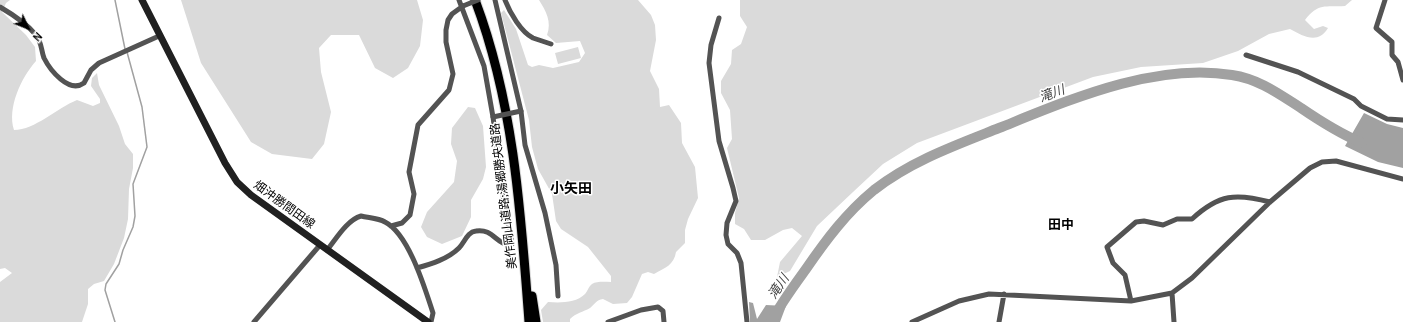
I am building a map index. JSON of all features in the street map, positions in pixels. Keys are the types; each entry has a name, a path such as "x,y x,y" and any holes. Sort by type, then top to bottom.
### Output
{"highway":[{"name":"美作岡山道路;湯郷勝央道路","path":"476,0 508,122 522,232 529,322"},
{"path":"522,232 536,322"}],"main road":[{"name":"畑沖勝間田線","path":"142,0 159,36 237,182 251,195 428,322"}],"street":[{"path":"417,268 451,254 459,248 467,236 477,231 487,231 503,244 512,244 504,202 493,117 484,66 459,0"},
{"path":"391,226 402,223 410,215 414,194 409,172 413,144 418,125 444,97 452,82 453,74 446,42 446,30 452,14 462,6 476,0"},
{"path":"495,0 521,111 525,145 545,213 556,265 558,296"},
{"path":"505,0 514,17 524,30 532,37 551,44"},
{"path":"1385,0 1376,28 1392,42 1392,55 1398,62 1403,80"},
{"path":"0,7 35,34 40,40 44,56 48,64 69,85 75,86 84,83 91,70 99,64 159,36"},
{"path":"719,18 711,45 709,63 719,141 736,201 727,223 726,235 728,244 737,253 741,263 747,322"},
{"path":"1246,55 1298,72 1354,99 1361,106 1387,119 1403,120"},
{"path":"493,117 521,111"},
{"path":"912,322 966,299 989,294 1131,301 1172,293 1192,278 1270,202 1310,168 1322,162 1336,161 1403,179"},
{"path":"1131,301 1125,276 1113,262 1107,247 1136,222 1144,221 1163,225 1177,219 1192,219 1206,207 1232,197 1243,196 1270,202"},
{"path":"327,250 348,224 358,217 383,220 391,226 403,241 417,268 433,313 431,322"},
{"path":"254,322 320,245"},
{"path":"1172,293 1174,322"},
{"path":"999,322 1004,294"},
{"path":"608,322 641,310 658,307 663,311 664,322"}],"shaded area":[{"path":"0,0 10,0 6,3 2,12 26,35 35,47 36,61 25,76 14,103 12,121 14,130 22,129 38,123 77,100 93,106 100,103 100,99 91,86 92,78 97,73 99,85 119,126 125,144 133,154 133,168 129,189 128,219 124,238 114,264 104,281 94,284 88,289 88,304 82,322 0,322 0,282 12,273 5,268 0,269"},
{"path":"181,0 417,0 423,20 420,46 408,68 393,78 375,68 359,35 331,35 319,48 321,72 331,112 324,144 312,159 272,154 251,142 201,63"},
{"path":"539,0 638,0 651,15 655,25 656,40 650,71 659,89 660,107 669,105 681,123 682,143 695,167 698,198 688,219 685,230 685,243 676,252 671,263 654,274 648,272 642,274 632,297 627,303 613,304 603,299 597,301 590,308 572,317 570,322 543,322 541,310 548,302 573,301 585,294 594,283 611,282 611,276 588,247 561,229 556,221 552,194 538,169 532,147 529,120 501,13 504,10 516,29 528,65 532,67 539,65 553,68 579,62 585,53 580,41 556,43 547,35 549,21"},
{"path":"740,0 1352,0 1345,6 1327,6 1318,8 1305,20 1314,29 1323,26 1328,28 1324,33 1315,38 1310,38 1290,29 1269,34 1238,51 1203,63 1141,67 1093,77 917,143 883,164 817,226 790,271 777,277 780,262 802,236 792,228 783,230 765,240 751,240 744,229 735,224 735,213 739,198 727,148 732,139 730,110 721,93 721,81 731,64 732,50 741,44 747,27 740,16"},
{"path":"578,47 581,58 558,64 555,53"},
{"path":"468,107 475,108 483,126 486,167 483,179 471,200 471,217 462,236 442,244 427,237 421,227 427,212 454,182 457,161 451,144 452,128"},
{"path":"1364,113 1387,124 1403,128 1403,168 1378,162 1345,146"},
{"path":"749,302 753,303 757,319 766,305 786,306 780,322 750,322"}],"waterway":[{"path":"115,0 125,49"},
{"path":"115,322 105,290 106,284 119,264 123,250 133,227 135,216 133,184 147,147 142,107 127,52"},
{"name":"滝川","path":"771,322 792,289 837,227 854,208 874,190 903,170 934,154 1083,95 1113,86 1173,74 1203,72 1232,75 1251,80 1268,88 1346,136 1362,143"}],"district":[{"name":"小矢田","path":"571,189"},
{"name":"田中","path":"1061,225"}]}
